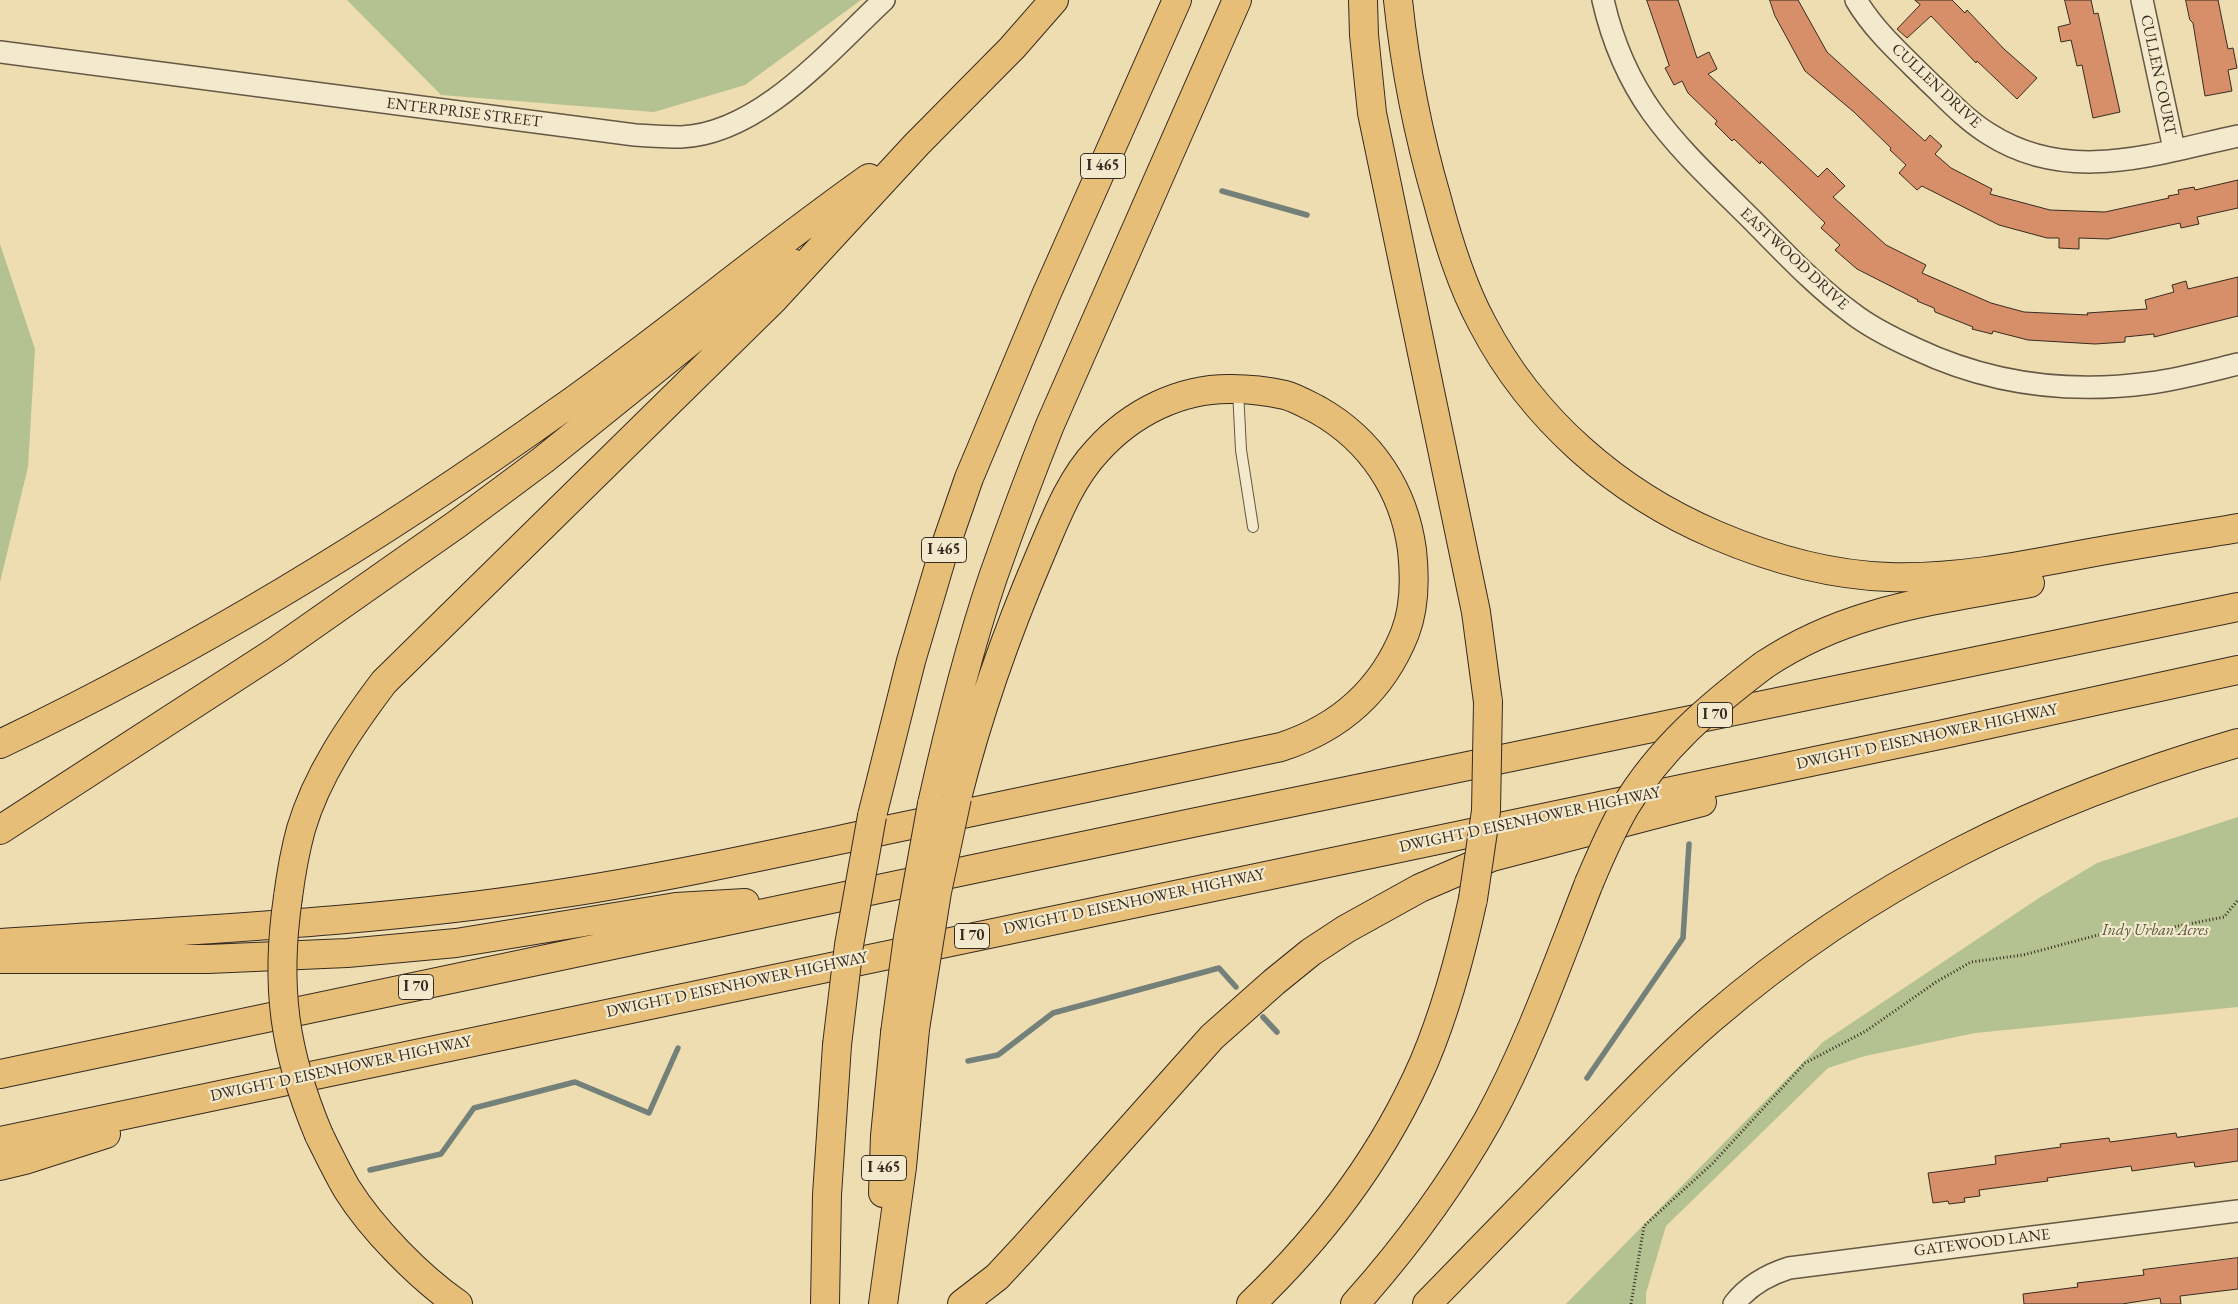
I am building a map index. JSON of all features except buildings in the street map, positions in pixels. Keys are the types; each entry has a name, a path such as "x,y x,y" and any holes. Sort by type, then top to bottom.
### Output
{"highway":[{"path":"458,1304 394,1247 348,1191 319,1135 301,1089 285,1023 282,1000 282,952 288,897 301,829 333,756 357,718 384,682 766,307 917,144 1012,48 1054,0"},
{"name":"I 465","path":"825,1304 827,1194 837,1045 849,945 872,816 908,670 943,553 969,478 1046,295 1177,0"},
{"name":"I 465","path":"882,1304 885,1136 905,1031 908,937 944,801 956,703 993,579 1050,425 1238,0"},
{"path":"1251,1304 1311,1242 1351,1191 1389,1129 1424,1062 1460,954 1473,899 1486,811 1488,702 1476,612 1372,113 1364,43 1362,0"},
{"path":"1398,0 1408,76 1427,164 1454,258 1482,324 1521,383 1544,411 1591,459 1640,496 1696,526 1760,554 1805,566 1842,573 1888,577 1971,573 2238,528"},
{"path":"0,744 230,622 393,524 562,409 725,287 802,225 917,144"},
{"path":"0,830 276,650 449,530 543,460 760,285 830,236"},
{"path":"0,943 322,921 475,906 557,894 664,877 737,862 1261,751 1307,738 1339,719 1357,704 1386,670 1405,632 1410,614 1414,576 1410,538 1404,514 1391,481 1376,458 1358,438 1330,417 1287,396 1238,389 1222,389 1184,395 1152,408 1123,427 1109,439 1082,469 1052,527 1016,612 987,695 944,801"},
{"path":"1355,1304 1424,1219 1487,1121 1524,1043 1589,883 1625,807 1656,763 1692,723 1764,666 1809,638 1836,626 1892,609 2238,543"},
{"name":"I 70","path":"0,1074 833,898 2238,607"},
{"name":"DWIGHT D EISENHOWER HIGHWAY","path":"0,1141 1944,734 2238,670"},
{"path":"962,1304 997,1277 1212,1037 1311,952 1383,906 1492,857 1538,843 1794,779 1944,734"},
{"path":"1427,1304 1681,1045 1748,989 1825,931 1927,868 2020,821 2129,777 2238,743"},
{"path":"0,960 208,959 347,953 456,943 676,907 833,898"},
{"path":"0,1166 26,1160 248,1089"}],"street":[{"name":"ENTERPRISE STREET","path":"0,52 635,135 683,137 726,126 758,111 814,67 884,0"},
{"name":"EASTWOOD DRIVE","path":"1603,0 1613,36 1627,70 1639,95 1665,132 1825,292 1855,315 1926,354 1951,364 1988,376 2041,386 2067,388 2114,387 2151,383 2238,364"},
{"name":"CULLEN DRIVE","path":"1856,0 1876,29 1960,112 1988,134 2029,153 2073,162 2091,163 2134,158 2238,136"},
{"name":"CULLEN COURT","path":"2142,0 2174,150"},
{"name":"GATEWOOD LANE","path":"1735,1303 1748,1288 1763,1278 1788,1268 2238,1210"}],"lane":[{"path":"1238,389 1241,450 1253,527"}],"path":[{"path":"1631,1304 1644,1226 1714,1163 1805,1063 1866,1031 1936,982 1971,962 2023,955 2098,935 2143,933 2224,917 2238,900"}],"green space":[{"path":"347,0 861,0 745,85 654,112 441,95"},
{"path":"0,244 35,349 28,467 0,582"},
{"name":"Indy Urban Acres","path":"2238,817 2238,1007 1975,1033 1865,1056 1828,1068 1666,1226 1646,1293 1646,1304 1566,1304 1823,1042 2039,898 2097,863"}],"waterway":[{"path":"1222,191 1307,215"},
{"path":"1587,1078 1683,938 1689,844"},
{"path":"968,1061 998,1055 1053,1013 1219,968 1236,987"},
{"path":"1263,1017 1277,1032"},
{"path":"370,1170 441,1154 474,1108 575,1082 649,1113 678,1048"}]}
